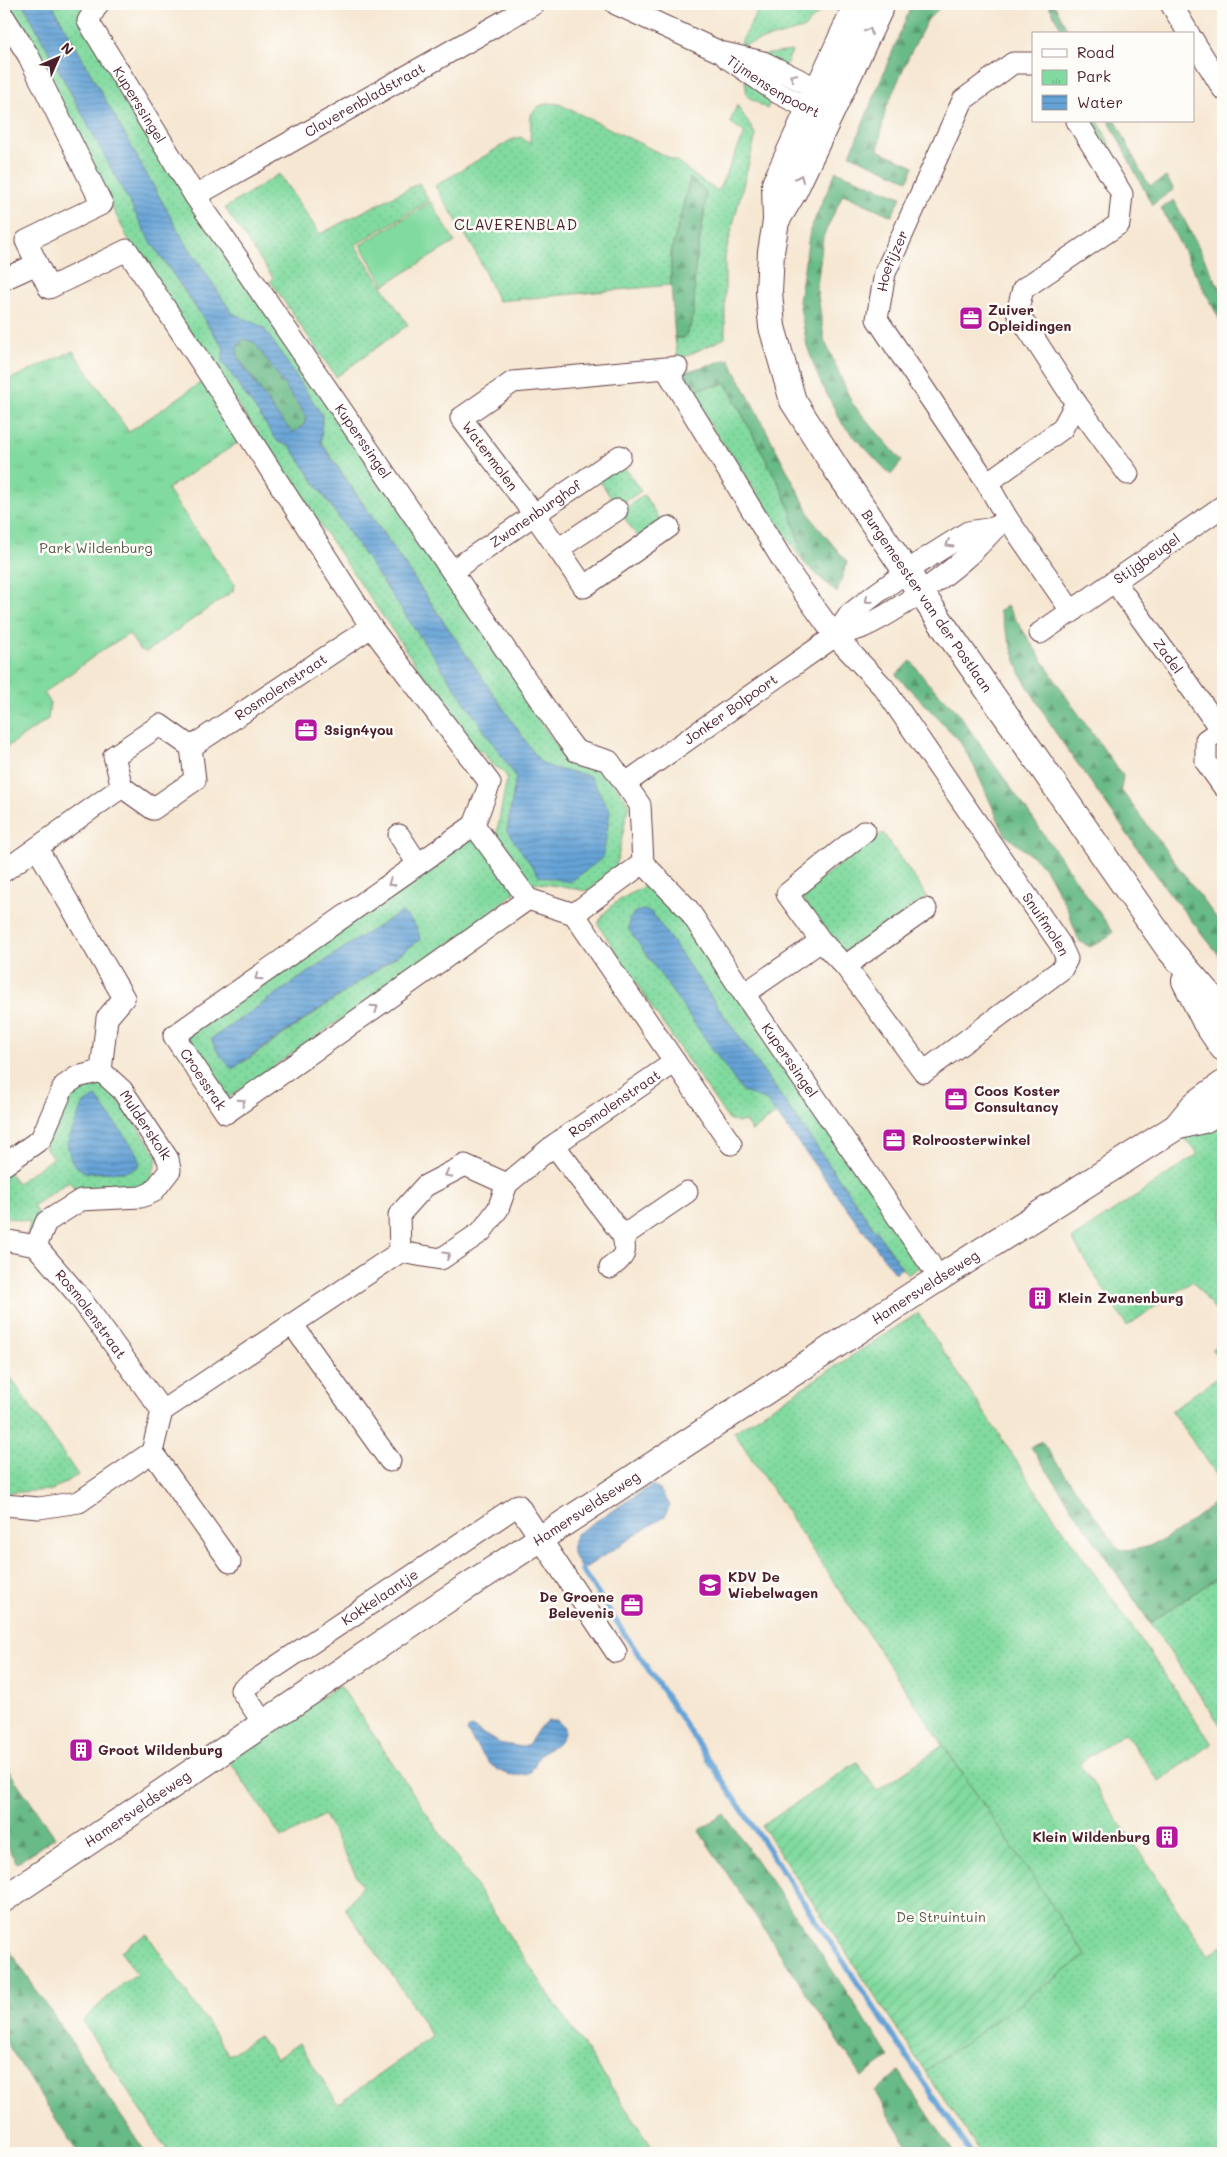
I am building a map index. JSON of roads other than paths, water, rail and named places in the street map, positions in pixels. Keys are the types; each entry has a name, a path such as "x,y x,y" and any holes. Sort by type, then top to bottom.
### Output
{"street":[{"name":"Kuperssingel","path":"98,4 88,21 195,196 576,751 609,761 626,783 640,805 642,863 688,910 930,1264"},
{"name":"Claverenbladstraat","path":"195,196 534,4"},
{"name":"Tijmensenpoort","path":"616,4 720,52 763,62 823,103"},
{"name":"Burgemeester van der Postlaan","path":"858,4 794,191 776,221 771,252 769,292 772,327 793,401 913,582 1169,949 1223,1011"},
{"name":"Burgemeester van der Postlaan","path":"823,103 882,4"},
{"path":"1171,4 1188,32"},
{"path":"4,17 28,55 102,204 26,241 49,288 127,250 371,627 490,783 474,825 528,900 574,914 731,1144"},
{"path":"1194,42 1223,89"},
{"name":"Hoefijzer","path":"1000,523 987,483 877,319 885,273 963,100 1013,63 1032,61"},
{"path":"1078,122 1122,194 1119,224 1023,288 1017,312 1076,403 1128,474"},
{"path":"4,280 37,264"},
{"name":"Watermolen","path":"669,527 584,587 534,514 461,418 513,382 672,368 794,578 836,636"},
{"path":"987,483 1062,429 1076,403"},
{"name":"Zwanenburghof","path":"452,571 620,456"},
{"name":"Stijgbeugel","path":"1040,633 1222,506"},
{"path":"558,549 617,510"},
{"path":"913,582 978,547 1000,523 1072,612"},
{"name":"Jonker Bolpoort","path":"626,783 836,636 860,628 880,618 913,582"},
{"name":"Zadel","path":"1115,582 1222,729 1206,740 1206,762 1223,786"},
{"name":"Rosmolenstraat","path":"191,747 371,627"},
{"name":"Snuifmolen","path":"836,636 884,688 1060,944 1067,959 1062,970 924,1072 846,966"},
{"path":"160,725 191,747 195,780 153,809 122,787 114,756 160,725"},
{"path":"4,872 122,787"},
{"name":"Croessrak","path":"474,825 174,1036 226,1113 528,900"},
{"path":"866,831 787,894 822,941 846,966 926,909"},
{"path":"399,835 418,864"},
{"path":"4,1165 41,1139 64,1086 77,1077 101,1071 107,1018 124,998 37,848"},
{"path":"574,914 642,863"},
{"path":"744,994 822,941"},
{"name":"Burgemeester van der Postlaan","path":"1169,949 1206,1023 1223,1048"},
{"name":"Rosmolenstraat","path":"400,1252 441,1259 481,1232 498,1210 508,1184 554,1145 675,1062"},
{"name":"Mulderskolk","path":"36,1246 46,1222 81,1200 141,1197 153,1192 170,1170 168,1159 164,1152 122,1090 101,1071"},
{"name":"Hamersveldseweg","path":"4,1899 442,1603 914,1294 1176,1127 1194,1105 1223,1084"},
{"name":"Hamersveldseweg","path":"1176,1127 1204,1120 1223,1109"},
{"name":"Rosmolenstraat","path":"554,1145 624,1236"},
{"path":"4,1505 39,1508 79,1502 152,1452 162,1411 400,1252 399,1215 425,1186 465,1165 508,1184"},
{"path":"610,1268 623,1256 625,1248 624,1236 687,1192"},
{"path":"4,1240 36,1246"},
{"name":"Rosmolenstraat","path":"36,1246 78,1295 162,1411"},
{"path":"292,1324 390,1461"},
{"path":"152,1452 230,1562"},
{"name":"Kokkelaantje","path":"264,1724 241,1690 518,1505 541,1539"},
{"path":"541,1539 616,1652"}],"water":[{"path":"21,4 52,4 180,234 232,313 263,327 322,415 321,443 540,762 555,769 590,776 610,811 603,858 570,882 539,876 507,831 516,777 290,446 278,442 222,361 224,348 149,239 25,7","holes":["244,339 255,343 306,416 304,425 293,433 276,414 238,358 237,346"]},
{"path":"644,910 652,913 902,1268 895,1273 767,1101 742,1091 629,930 629,920 635,912"},
{"path":"401,912 414,924 420,940 232,1069 218,1053 211,1039 351,943"},
{"path":"96,1097 138,1154 140,1165 135,1169 123,1172 87,1173 77,1167 71,1160 67,1143 84,1103"},
{"path":"652,1485 660,1490 670,1505 665,1516 582,1570 573,1553 576,1534"},
{"path":"548,1721 558,1721 564,1727 564,1733 560,1741 542,1753 529,1774 517,1775 499,1771 485,1758 467,1731 471,1727 499,1743 522,1747 528,1745 539,1728"}],"waterway":[{"path":"582,1570 971,2153"}],"place":[{"name":"Zuiver Opleidingen","path":"971,318"},
{"name":"3sign4you","path":"306,730"},
{"name":"Coos Koster Consultancy","path":"956,1099"},
{"name":"Rolroosterwinkel","path":"894,1140"},
{"name":"Klein Zwanenburg","path":"1040,1298"},
{"name":"KDV De Wiebelwagen","path":"710,1585"},
{"name":"De Groene Belevenis","path":"632,1605"},
{"name":"Groot Wildenburg","path":"81,1750"},
{"name":"Klein Wildenburg","path":"1167,1837"}],"district":[{"name":"CLAVERENBLAD","path":"516,225"}],"park label":[{"name":"Park Wildenburg","path":"96,548"},
{"name":"De Struintuin","path":"941,1917"}]}
